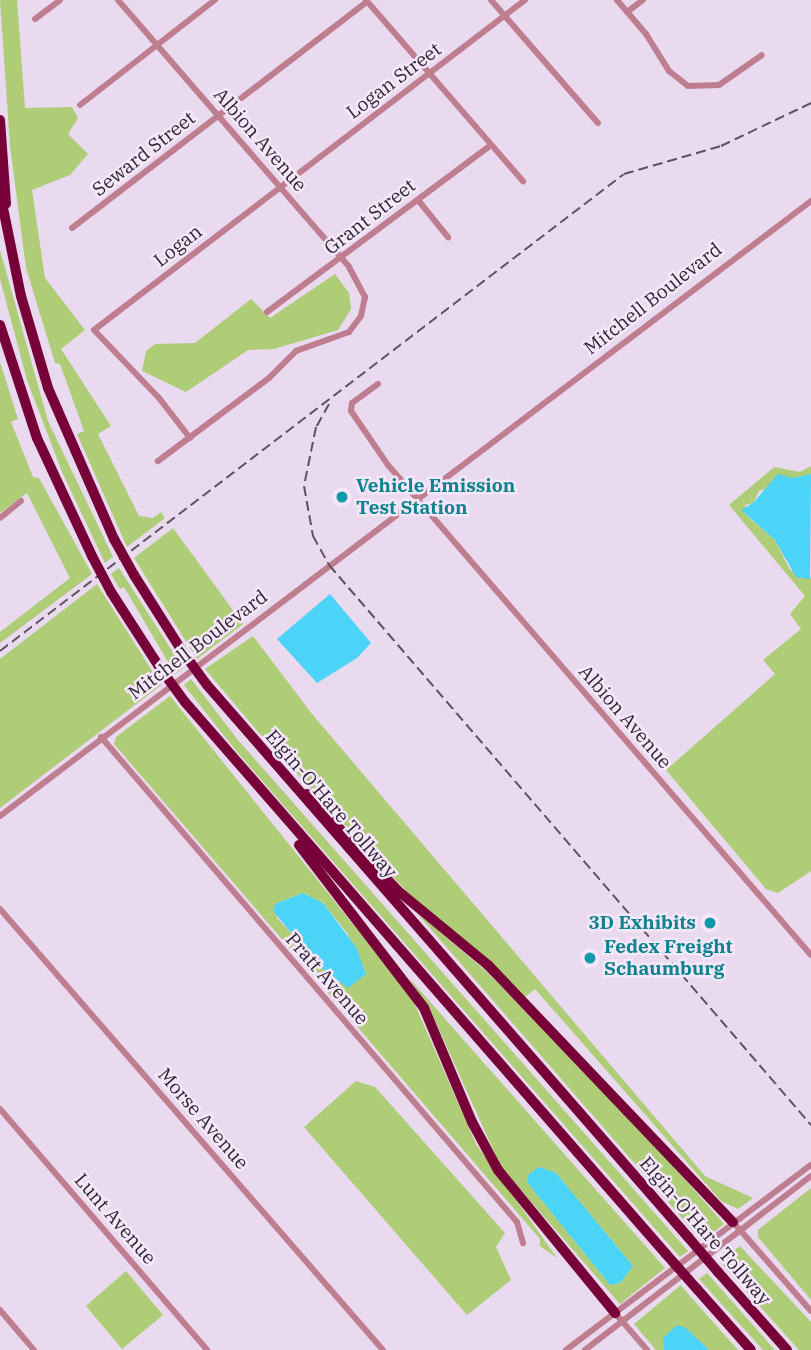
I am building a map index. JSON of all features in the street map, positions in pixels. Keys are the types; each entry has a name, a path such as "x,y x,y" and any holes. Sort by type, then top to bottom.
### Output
{"highway":[{"path":"0,120 7,232"},
{"name":"Elgin-O'Hare Tollway","path":"0,194 7,232 48,388 114,540 182,651 267,759 787,1350"},
{"path":"0,325 37,438 92,556 111,592 160,668 264,796 751,1350"},
{"path":"267,759 397,890 488,965 733,1222"},
{"path":"264,796 424,1008 472,1122 498,1170 615,1312"}],"street":[{"path":"35,19 60,0"},
{"name":"Albion Avenue","path":"118,0 341,257 361,284 364,306 349,332 296,351 269,378 190,438"},
{"path":"80,105 215,0"},
{"path":"491,0 598,123"},
{"name":"Logan Street","path":"281,187 525,0"},
{"path":"617,0 668,71 688,86 719,85 762,55"},
{"path":"627,12 643,0"},
{"path":"366,1 523,181"},
{"name":"Seward Street","path":"72,228 366,1"},
{"name":"Grant Street","path":"267,312 491,145"},
{"name":"Logan","path":"190,438 159,398 94,330 281,187"},
{"path":"418,200 449,237"},
{"name":"Mitchell Boulevard","path":"0,816 811,201"},
{"path":"378,384 352,403 351,411 416,499"},
{"path":"158,461 190,438"},
{"name":"Albion Avenue","path":"416,499 811,955"},
{"path":"0,518 21,501"},
{"name":"Pratt Avenue","path":"102,737 517,1222 523,1243"},
{"name":"Morse Avenue","path":"0,908 383,1350"},
{"name":"Lunt Avenue","path":"0,1109 207,1350"},
{"path":"566,1350 811,1164"},
{"path":"586,1350 811,1176"},
{"path":"733,1222 811,1311"},
{"path":"0,1310 34,1350"},
{"path":"615,1312 647,1350"}],"green space":[{"path":"0,0 17,0 25,108 72,107 78,118 68,134 88,154 70,175 32,190 45,278 85,330 61,349 111,426 98,434 139,516 153,518 161,512 165,518 127,547 77,434 84,431 60,364 55,363 26,268 10,146"},
{"path":"0,250 48,421 113,557 105,563 62,472 27,380 0,279"},
{"path":"335,274 349,293 351,309 338,330 274,349 248,350 186,392 142,371 146,351 155,344 195,343 251,299 270,318"},
{"path":"0,362 18,419 11,422 33,477 39,478 92,574 0,643 0,632 70,578 27,493 0,513"},
{"path":"811,466 811,474 759,491 753,503 745,505 746,515 775,540 790,570 811,578 811,871 778,893 766,889 666,770 775,674 763,660 801,629 790,614 805,596 729,505 774,467 800,472"},
{"path":"173,528 243,624 197,659 134,558"},
{"path":"119,568 183,668 175,674 124,587 120,589 111,574"},
{"path":"97,584 161,685 0,808 0,659"},
{"path":"253,636 312,714 705,1176 753,1198 738,1209 721,1201 535,989 525,997 408,893 259,733 205,669"},
{"path":"191,679 238,740 688,1251 680,1257 237,752 184,685"},
{"path":"170,696 412,998 476,1144 557,1258 540,1246 540,1239 114,744 116,737","holes":["303,893 323,903 347,933 365,970 338,983 277,918 275,904"]},
{"path":"416,912 487,972 647,1136 724,1224 702,1241"},
{"path":"409,978 665,1268 620,1304 501,1167 436,1023","holes":["539,1167 556,1173 633,1266 620,1283 610,1285 527,1182 529,1174"]},
{"path":"356,1081 375,1087 505,1233 496,1247 511,1280 467,1315 304,1127"},
{"path":"811,1188 811,1300 758,1237 758,1230"},
{"path":"740,1246 811,1322 811,1350 799,1350 720,1262"},
{"path":"126,1271 163,1315 122,1349 86,1306"},
{"path":"707,1273 775,1350 763,1350 699,1279"},
{"path":"681,1285 738,1350 709,1350 686,1328 664,1350 656,1350 634,1324"}],"water":[{"path":"778,474 793,478 811,474 810,579 796,577 775,540 741,510 753,503"},
{"path":"330,594 371,643 357,658 317,683 277,639"},
{"path":"303,893 323,903 356,947 366,974 348,988 319,966 273,911 275,904"},
{"path":"539,1167 556,1173 633,1266 620,1283 610,1285 527,1182 529,1174"},
{"path":"677,1325 686,1328 709,1350 664,1350 663,1338"}],"railway":[{"path":"0,651 624,174 721,146 811,103"},
{"path":"329,404 316,427 304,486 313,536 329,565 811,1125"}],"place":[{"name":"Vehicle Emission Test Station","path":"342,497"},
{"name":"3D Exhibits","path":"710,923"},
{"name":"Fedex Freight Schaumburg","path":"590,958"}]}
